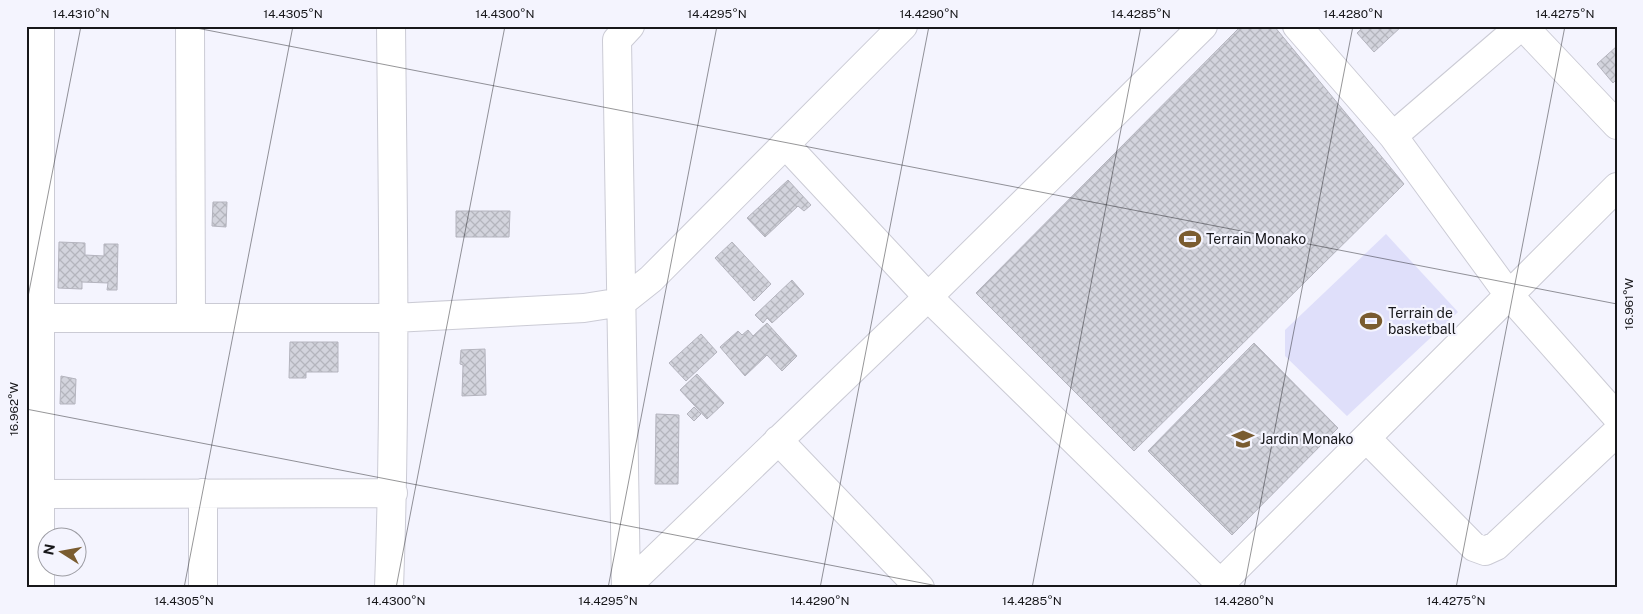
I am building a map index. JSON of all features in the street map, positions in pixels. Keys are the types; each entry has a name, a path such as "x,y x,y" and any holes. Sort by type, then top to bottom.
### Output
{"street":[{"path":"40,26 33,153 33,318 40,494 40,588"},
{"path":"190,26 191,318"},
{"path":"389,588 393,493 394,318 392,26"},
{"path":"33,318 394,318 584,308 622,302 651,280 903,26"},
{"path":"626,587 928,297 1203,26"},
{"path":"1297,26 1393,136 1509,295 1617,417"},
{"path":"1393,136 1522,26 1617,126"},
{"path":"622,31 622,302 626,587"},
{"path":"786,144 928,297 1221,586 1617,187"},
{"path":"1366,438 1474,547 1486,551 1496,546 1617,432"},
{"path":"778,440 914,586"},
{"path":"203,493 203,588"},
{"path":"40,494 393,493"}],"shaded area":[{"name":"Terrain de basketball","path":"1386,234 1458,312 1347,416 1285,356 1285,330"}],"building":[{"name":"Terrain Monako","path":"1241,26 1274,26 1404,184 1134,451 976,293"},
{"path":"1364,26 1402,26 1374,52 1357,33"},
{"path":"1617,46 1617,79 1613,83 1597,64"},
{"path":"788,180 811,205 804,211 798,206 765,237 747,218"},
{"path":"213,202 227,202 226,227 212,226"},
{"path":"456,211 510,211 509,237 456,237"},
{"path":"59,242 85,243 85,255 104,256 104,244 118,244 117,290 107,290 108,283 82,282 82,289 58,288"},
{"path":"732,242 771,284 754,301 715,258"},
{"path":"792,280 804,294 772,323 767,318 763,323 755,315"},
{"path":"767,323 797,356 782,371 767,355 745,376 720,347 738,331 742,335 748,330 753,336"},
{"path":"701,334 717,352 686,381 669,363"},
{"path":"290,342 338,342 338,372 306,372 306,378 289,378"},
{"name":"Jardin Monako","path":"1254,343 1338,428 1232,535 1148,451"},
{"path":"485,349 486,395 462,396 463,365 460,364 461,350"},
{"path":"697,374 724,403 707,419 680,390"},
{"path":"61,376 76,379 75,404 60,404"},
{"path":"694,407 701,414 694,421 687,414"},
{"path":"656,414 679,415 678,484 655,484"}],"place":[{"name":"Terrain Monako","path":"1190,239"},
{"name":"Terrain de basketball","path":"1371,321"},
{"name":"Jardin Monako","path":"1243,439"}]}
